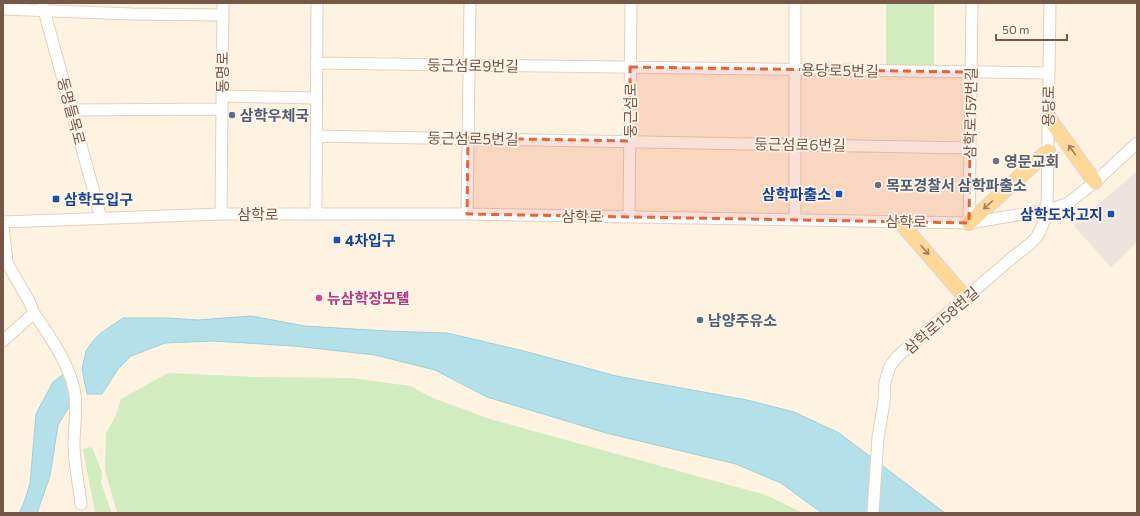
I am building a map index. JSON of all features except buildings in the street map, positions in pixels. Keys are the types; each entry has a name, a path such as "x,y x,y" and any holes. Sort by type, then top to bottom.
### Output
{"main road":[{"path":"1048,118 1095,182"},
{"path":"968,223 1048,151"},
{"path":"899,221 966,298"}],"street":[{"name":"동명로","path":"221,214 223,3"},
{"path":"316,214 317,3"},
{"path":"467,214 470,3"},
{"name":"둥근섬로","path":"629,217 631,3"},
{"path":"795,219 796,3"},
{"name":"삼학로157번길","path":"968,223 972,3"},
{"name":"용당로","path":"1047,210 1050,3"},
{"path":"3,9 43,6 131,9 222,15"},
{"name":"동명들목로","path":"43,6 101,218"},
{"name":"둥근섬로9번길","path":"316,63 630,67"},
{"name":"용당로5번길","path":"630,67 1049,73"},
{"path":"222,96 316,98"},
{"path":"72,110 222,109"},
{"name":"둥근섬로5번길","path":"316,136 630,141"},
{"name":"둥근섬로6번길","path":"630,141 970,148"},
{"name":"삼학로","path":"3,222 221,214 467,214 968,223 1047,210 1067,204 1095,182 1137,143"},
{"name":"삼학로158번길","path":"873,513 877,453 886,382 890,366 898,356 1013,257 1032,243 1043,228 1047,210"},
{"path":"3,226 7,263 29,301 34,313 60,354 72,382 76,416 74,449 81,504"},
{"path":"3,341 34,313"}],"highlighted area":[{"path":"630,67 971,72 969,223 467,214 468,138 630,141"}],"shaded area":[{"path":"1137,171 1137,242 1111,267 1074,226"}],"green space":[{"path":"886,3 934,3 934,67 886,66"},
{"path":"168,373 257,377 352,378 410,386 433,398 490,419 766,495 803,513 117,513 105,470 106,433 116,415 121,399"},
{"path":"92,447 102,472 101,483 112,513 95,513 83,449"}],"water":[{"path":"251,316 305,326 447,333 524,351 616,376 747,400 794,412 839,433 945,513 822,513 781,483 736,464 606,433 487,397 435,370 375,355 294,346 213,341 165,343 131,356 118,369 102,394 87,394 82,369 86,351 101,333 123,318 198,320"},
{"path":"64,374 72,386 72,402 58,425 50,476 37,513 19,513 30,484 36,414 53,382"}],"place":[{"name":"삼학우체국","path":"232,115"},
{"name":"영문교회","path":"996,161"},
{"name":"목포경찰서 삼학파출소","path":"878,185"},
{"name":"삼학파출소","path":"839,194"},
{"name":"삼학도입구","path":"56,199"},
{"name":"삼학도차고지","path":"1111,214"},
{"name":"4차입구","path":"337,240"},
{"name":"뉴삼학장모텔","path":"319,298"},
{"name":"남양주유소","path":"700,320"}]}
